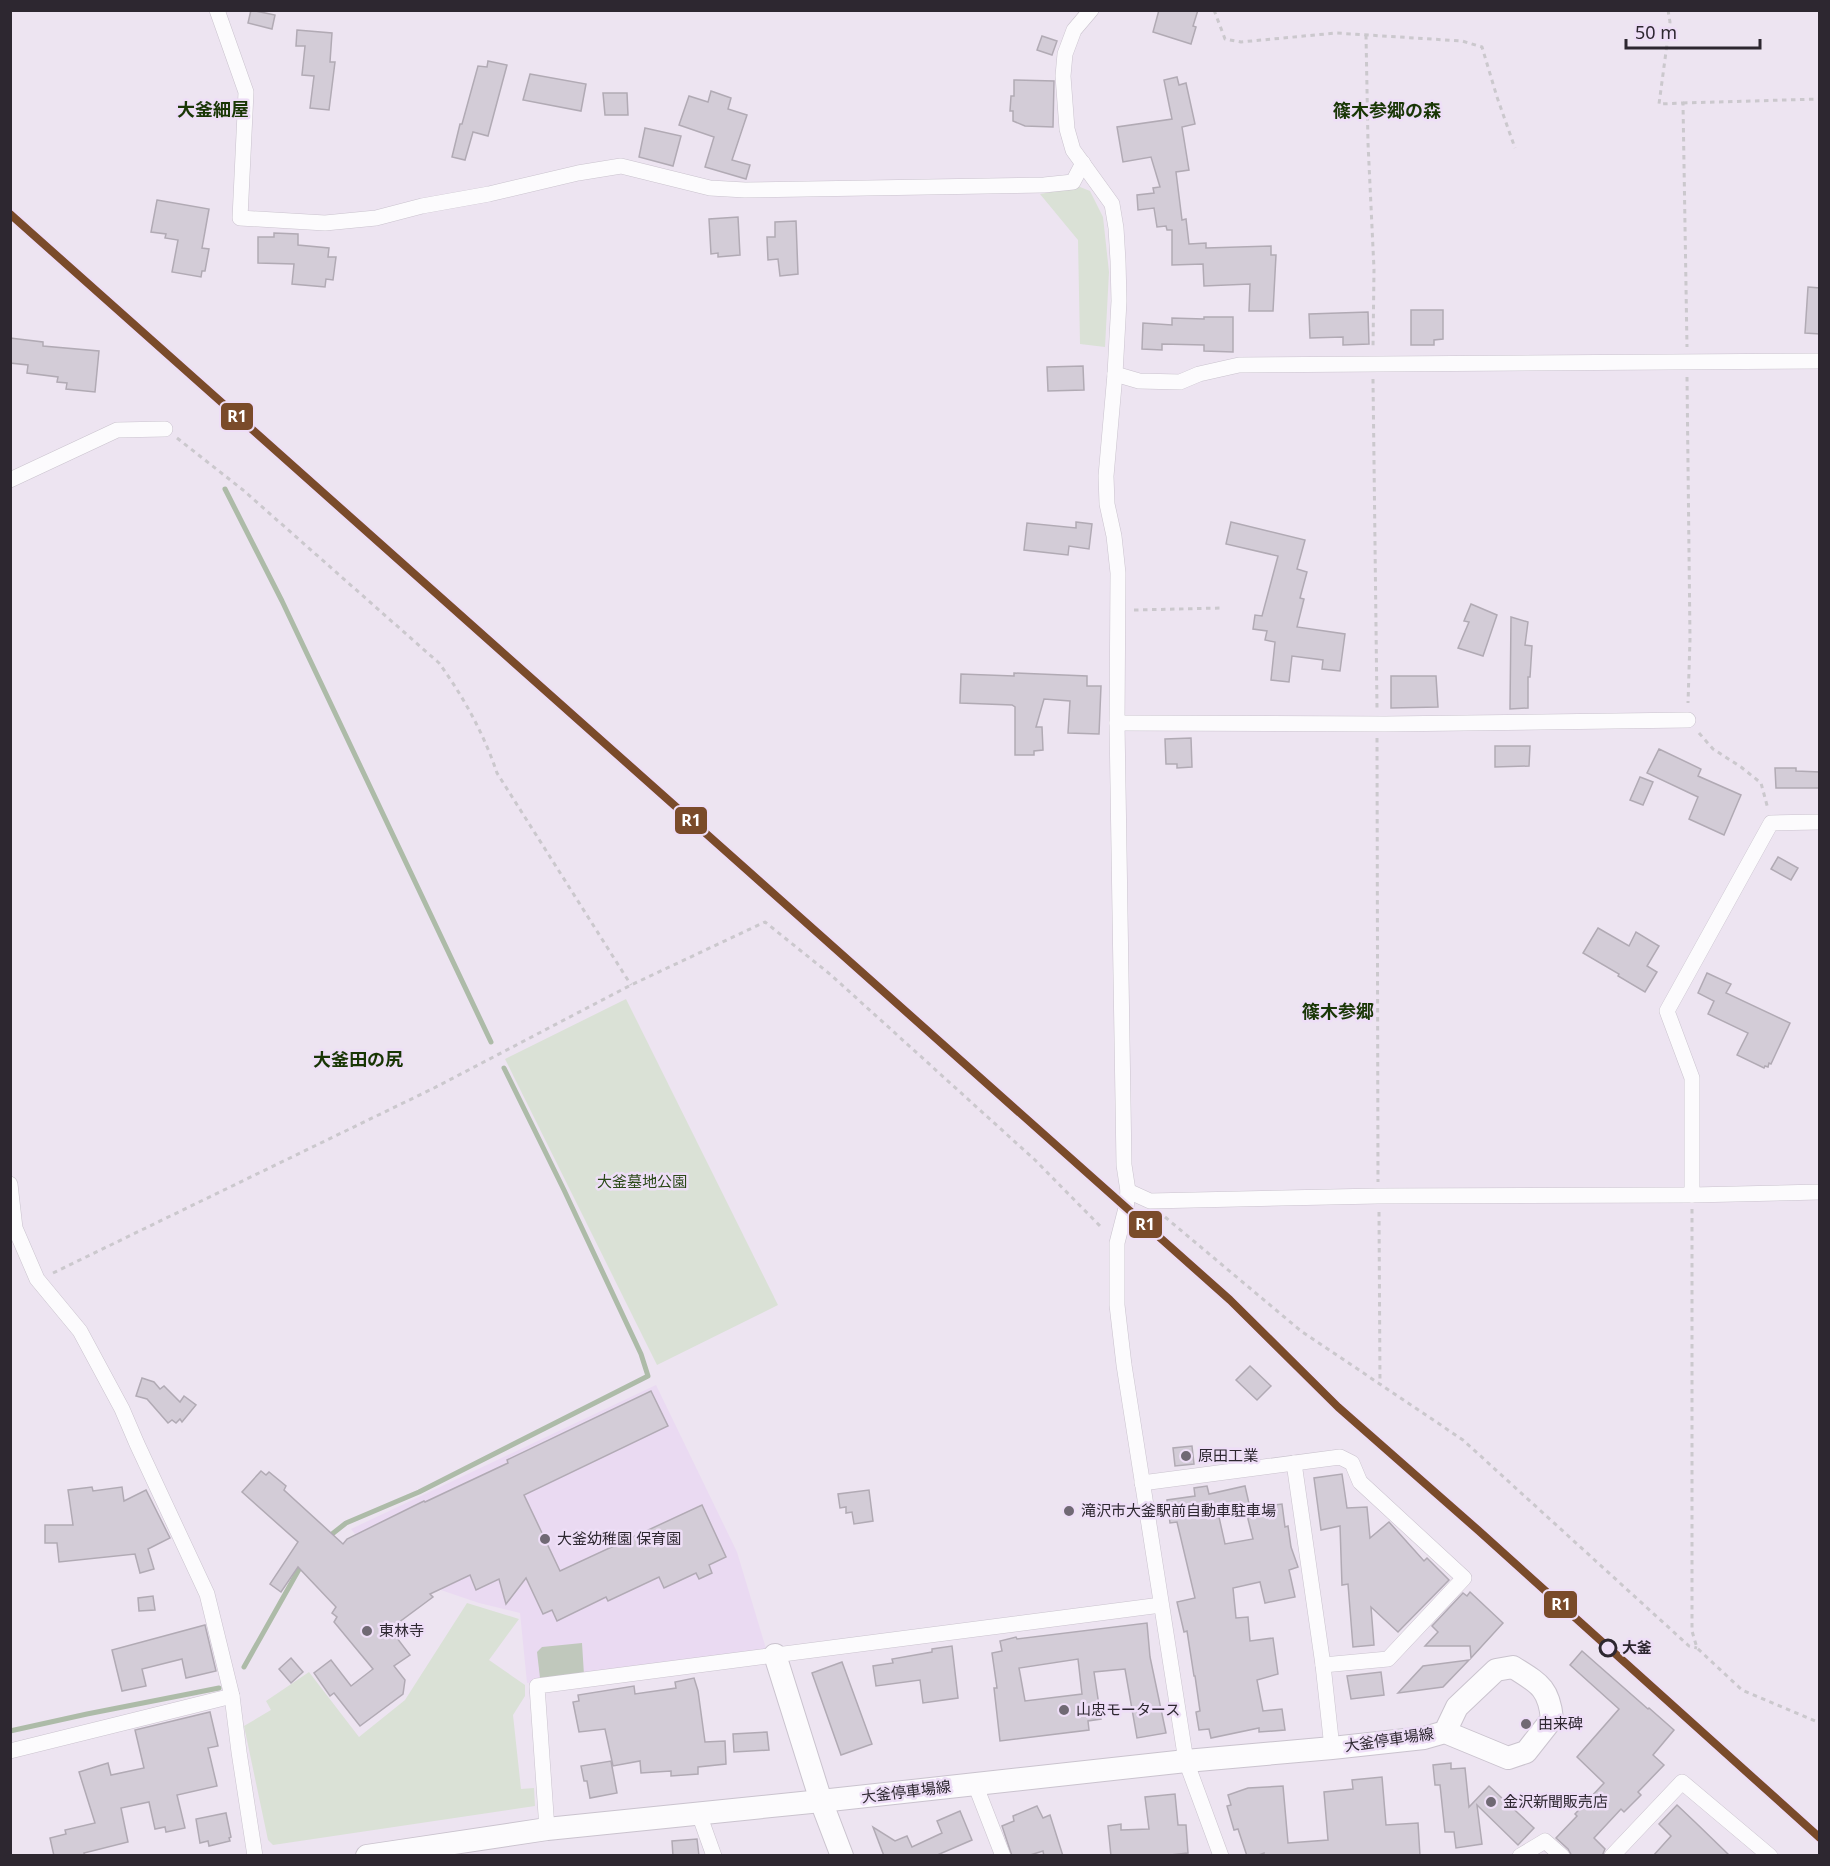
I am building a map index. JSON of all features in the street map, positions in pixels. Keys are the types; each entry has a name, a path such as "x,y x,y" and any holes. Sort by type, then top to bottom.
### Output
{"main road":[{"path":"775,1655 821,1802 842,1856"},
{"name":"大釜停車場線","path":"367,1856 547,1829 821,1802 1186,1761 1332,1748 1424,1738 1445,1732 1508,1758 1526,1752 1552,1719 1551,1704 1541,1684 1513,1667 1496,1670 1457,1707 1445,1732"}],"street":[{"path":"217,10 246,92 240,218 325,224 376,218 422,206 621,166 710,188 745,190 1044,185 1073,182 1083,163"},
{"path":"1090,10 1074,30 1065,54 1063,76 1067,129 1073,150 1112,204 1116,228 1119,301 1106,476 1107,504 1114,536 1118,573 1117,723 1124,1153 1128,1191 1117,1243 1117,1305 1124,1365 1186,1761 1221,1856"},
{"path":"1115,374 1139,381 1180,382 1199,374 1239,365 1820,361"},
{"path":"10,480 117,430 165,429"},
{"path":"1117,723 1385,724 1688,720"},
{"path":"1692,1196 1692,1078 1667,1011 1771,823 1820,822"},
{"path":"10,1184 13,1228 37,1279 80,1331 122,1409 207,1594 232,1696 255,1856"},
{"path":"1128,1191 1150,1201 1378,1196 1692,1196 1820,1192"},
{"path":"1142,1483 1340,1456 1352,1463 1360,1482 1464,1578 1388,1659 1323,1665"},
{"path":"1294,1463 1323,1665 1332,1748"},
{"path":"547,1829 537,1686 1161,1605"},
{"path":"10,1751 232,1696"},
{"path":"1612,1856 1682,1782 1770,1856"},
{"path":"975,1784 1003,1856"},
{"path":"699,1814 714,1856"},
{"path":"1520,1856 1545,1840 1562,1856"}],"path":[{"path":"1214,10 1225,39 1241,42 1336,33 1462,41 1482,47 1515,148"},
{"path":"1668,10 1670,22 1659,104 1820,99"},
{"path":"1683,103 1690,628 1688,720 1713,750 1761,783 1771,823"},
{"path":"165,429 243,490 439,663 459,691 497,773 631,985"},
{"path":"1119,610 1222,608"},
{"path":"37,1279 63,1269 434,1088 631,985 765,922 831,975 1017,1144 1117,1243"},
{"path":"1692,1196 1692,1631 1697,1648"},
{"path":"1150,1201 1160,1212 1301,1331 1463,1440 1689,1646 1697,1648 1742,1690 1820,1723"}],"shaded area":[{"name":"大釜幼稚園 保育園","path":"656,1385 737,1552 767,1652 527,1683 520,1613 479,1603 429,1586 367,1549 351,1529"},
{"path":"582,1643 584,1675 540,1678 537,1652 542,1647"}],"green space":[{"path":"1080,187 1090,191 1103,217 1109,272 1105,347 1080,344 1078,240 1040,194"},
{"name":"大釜墓地公園","path":"626,999 778,1305 657,1365 505,1059"},
{"path":"467,1603 519,1619 489,1660 525,1685 525,1696 513,1715 521,1789 534,1788 535,1806 273,1845 268,1840 244,1726 271,1710 266,1701 309,1672 359,1737 405,1700"}],"building":[{"path":"251,10 275,15 272,29 248,23"},
{"path":"1159,10 1198,10 1191,44 1153,32"},
{"path":"297,30 332,33 330,62 335,62 329,110 310,108 314,76 302,75 305,46 296,46"},
{"path":"1042,36 1057,41 1052,55 1037,50"},
{"path":"488,61 507,65 488,136 473,132 465,160 452,157 478,66 487,67"},
{"path":"530,74 586,84 581,111 523,100"},
{"path":"1177,77 1179,85 1186,83 1195,124 1182,127 1189,170 1176,172 1182,220 1186,219 1189,244 1206,243 1206,248 1271,246 1271,255 1276,255 1273,311 1249,311 1250,284 1204,286 1203,264 1172,265 1172,230 1167,230 1166,226 1157,227 1154,208 1138,210 1137,195 1154,193 1153,188 1160,187 1151,157 1123,162 1117,127 1172,119 1164,80"},
{"path":"1014,80 1054,81 1053,127 1025,126 1013,121 1013,111 1010,111 1011,96 1014,96"},
{"path":"711,91 731,98 728,109 747,115 732,160 750,165 746,179 705,167 714,137 679,125 689,96 708,102"},
{"path":"603,93 627,93 628,115 605,115"},
{"path":"645,128 681,136 673,166 639,157"},
{"path":"157,200 209,209 202,248 209,249 205,271 202,271 201,277 172,272 178,240 165,238 166,234 151,232"},
{"path":"738,217 740,255 718,257 718,253 711,254 709,219"},
{"path":"796,221 798,274 780,276 778,259 768,260 767,237 775,237 775,222"},
{"path":"274,233 298,234 298,245 329,248 328,257 336,257 333,280 326,279 325,287 292,284 294,264 258,263 258,237 274,237"},
{"path":"1808,287 1820,288 1820,334 1805,333"},
{"path":"1411,310 1443,310 1443,339 1434,340 1434,345 1411,345"},
{"path":"1368,312 1369,344 1343,345 1343,337 1310,338 1309,314"},
{"path":"1204,317 1233,317 1233,352 1204,351 1204,345 1162,344 1162,350 1142,349 1143,323 1172,325 1172,318 1204,319"},
{"path":"10,338 43,342 43,346 99,351 95,392 66,389 67,383 57,382 58,377 27,373 28,365 10,363"},
{"path":"1083,366 1084,390 1048,391 1047,367"},
{"path":"1076,522 1092,524 1089,549 1069,546 1068,555 1024,550 1027,523 1076,528"},
{"path":"1231,522 1305,540 1297,569 1307,572 1300,598 1304,599 1297,627 1345,634 1340,671 1322,669 1323,660 1292,656 1289,682 1271,680 1275,642 1265,640 1267,631 1253,629 1255,615 1262,616 1278,556 1226,544"},
{"path":"1471,604 1497,615 1483,656 1458,648 1469,622 1464,621"},
{"path":"1511,617 1528,622 1525,645 1532,646 1530,677 1528,677 1528,708 1510,709"},
{"path":"1014,673 1087,676 1087,686 1101,686 1099,734 1068,733 1070,701 1044,699 1036,727 1042,727 1043,750 1034,751 1034,755 1015,755 1015,707 960,703 961,674 1014,676"},
{"path":"1391,676 1436,676 1438,707 1391,708"},
{"path":"1191,738 1192,767 1177,768 1177,764 1166,764 1165,739"},
{"path":"1495,746 1530,746 1529,766 1495,767"},
{"path":"1659,749 1701,769 1698,776 1741,795 1724,835 1689,819 1698,797 1647,773"},
{"path":"1775,768 1796,768 1796,771 1820,772 1820,788 1776,788"},
{"path":"1640,777 1653,782 1643,805 1630,800"},
{"path":"1778,857 1798,868 1791,880 1771,869"},
{"path":"1598,928 1629,946 1636,932 1659,946 1647,966 1657,972 1645,992 1583,953"},
{"path":"1707,973 1731,984 1726,993 1790,1023 1768,1067 1764,1068 1737,1055 1748,1033 1708,1014 1714,1001 1698,993"},
{"path":"1250,1366 1271,1386 1257,1400 1236,1380"},
{"path":"142,1378 154,1382 160,1389 164,1386 180,1402 184,1396 196,1405 182,1422 180,1419 176,1423 172,1420 168,1423 147,1399 136,1396"},
{"path":"651,1391 668,1426 524,1495 560,1571 702,1505 726,1557 709,1565 712,1573 699,1579 696,1573 664,1588 659,1577 608,1601 606,1597 557,1621 552,1610 543,1614 526,1578 506,1604 499,1579 476,1590 470,1575 430,1594 433,1597 390,1629 410,1655 394,1666 405,1680 403,1694 360,1726 334,1693 330,1696 314,1673 331,1660 351,1686 373,1669 334,1622 337,1617 332,1613 336,1607 298,1567 281,1592 270,1584 298,1542 242,1492 261,1471 266,1475 269,1472 286,1486 284,1490 343,1544 347,1539 508,1463 507,1460"},
{"path":"1192,1446 1194,1464 1175,1466 1173,1448"},
{"path":"1342,1474 1347,1508 1367,1507 1370,1538 1389,1522 1424,1561 1427,1558 1449,1580 1398,1632 1371,1607 1374,1645 1353,1647 1348,1584 1342,1585 1340,1526 1321,1530 1314,1478"},
{"path":"1207,1486 1209,1494 1245,1486 1250,1508 1282,1504 1285,1527 1288,1526 1291,1547 1298,1567 1289,1570 1295,1597 1265,1603 1260,1582 1233,1588 1236,1618 1248,1617 1250,1641 1273,1638 1278,1674 1257,1680 1263,1711 1282,1709 1285,1730 1259,1732 1259,1728 1211,1738 1209,1729 1199,1730 1196,1712 1200,1711 1195,1676 1187,1631 1184,1632 1177,1602 1195,1598 1177,1522 1170,1523 1167,1500 1195,1496 1194,1488","holes":["1246,1511 1253,1539 1225,1544 1219,1517"]},
{"path":"92,1487 93,1491 122,1487 124,1501 146,1490 170,1538 148,1549 154,1569 140,1573 135,1554 59,1562 57,1543 45,1543 45,1525 73,1525 68,1490"},
{"path":"869,1490 873,1521 854,1524 852,1512 846,1513 846,1507 840,1508 838,1494"},
{"path":"1470,1592 1503,1623 1471,1658 1470,1646 1425,1646 1438,1632 1432,1626 1463,1593 1467,1596"},
{"path":"153,1596 155,1610 139,1611 138,1598"},
{"path":"1147,1623 1150,1657 1166,1733 1137,1738 1125,1669 1094,1672 1101,1719 1088,1721 1089,1730 1000,1741 994,1688 997,1688 992,1653 1002,1651 1000,1641 1016,1637 1017,1639","holes":["1078,1659 1082,1694 1025,1701 1019,1668"]},
{"path":"205,1625 216,1671 186,1678 182,1659 142,1669 146,1686 122,1691 112,1650"},
{"path":"952,1646 958,1698 923,1703 920,1680 876,1686 873,1666 893,1663 892,1659"},
{"path":"1582,1651 1674,1730 1653,1755 1664,1765 1638,1792 1641,1795 1624,1812 1621,1809 1594,1838 1605,1849 1602,1856 1572,1856 1556,1838 1604,1783 1577,1757 1619,1709 1570,1665"},
{"path":"291,1658 303,1672 291,1683 279,1669"},
{"path":"1469,1660 1443,1687 1398,1693 1423,1666"},
{"path":"842,1662 872,1744 841,1755 812,1673"},
{"path":"1381,1672 1384,1695 1351,1699 1347,1676"},
{"path":"694,1678 705,1742 725,1741 726,1764 698,1767 698,1774 671,1776 671,1771 641,1773 640,1761 613,1766 605,1729 579,1732 573,1702 579,1701 578,1695 634,1686 635,1694 676,1688 675,1682"},
{"path":"210,1712 218,1746 208,1748 217,1786 177,1795 185,1828 166,1832 165,1827 155,1829 149,1802 121,1808 128,1842 84,1853 85,1856 54,1856 50,1838 66,1834 65,1830 95,1823 79,1772 108,1763 111,1775 144,1768 135,1730"},
{"path":"767,1732 769,1750 734,1752 733,1734"},
{"path":"611,1761 617,1793 590,1798 581,1766"},
{"path":"1451,1763 1451,1769 1465,1768 1469,1807 1489,1786 1534,1828 1518,1845 1477,1805 1482,1844 1456,1848 1454,1832 1445,1832 1440,1785 1435,1785 1433,1765"},
{"path":"1382,1777 1386,1825 1418,1823 1420,1856 1264,1856 1264,1853 1247,1856 1238,1829 1234,1830 1227,1806 1231,1805 1228,1795 1248,1788 1283,1786 1288,1843 1328,1840 1324,1792 1353,1789 1352,1780"},
{"path":"1175,1794 1178,1825 1186,1825 1188,1853 1161,1856 1111,1856 1108,1826 1121,1824 1121,1830 1149,1829 1145,1797"},
{"path":"1677,1805 1730,1856 1653,1856 1671,1836 1659,1824"},
{"path":"1037,1806 1043,1818 1050,1815 1063,1856 1044,1856 1043,1851 1027,1856 1012,1856 1002,1826 1014,1821 1013,1816"},
{"path":"960,1811 972,1840 935,1856 884,1856 873,1827 895,1841 907,1836 912,1847 942,1833 937,1821"},
{"path":"226,1813 230,1841 209,1846 208,1841 200,1843 196,1819"},
{"path":"697,1839 699,1856 673,1856 672,1841"}],"waterway":[{"path":"225,489 282,601 491,1042"},
{"path":"327,1538 346,1523 419,1492 648,1376 641,1354 504,1068"},
{"path":"244,1667 302,1564"},
{"path":"10,1731 219,1688"}],"transit line":[{"name":"R1","path":"10,214 1230,1300 1338,1407 1820,1838"}],"place":[{"name":"原田工業","path":"1186,1456"},
{"name":"滝沢市大釜駅前自動車駐車場","path":"1069,1511"},
{"name":"大釜幼稚園 保育園","path":"545,1539"},
{"name":"東林寺","path":"367,1631"},
{"name":"大釜","path":"1608,1648"},
{"name":"山忠モータース","path":"1064,1710"},
{"name":"由来碑","path":"1526,1724"},
{"name":"金沢新聞販売店","path":"1491,1802"}],"district":[{"name":"大釜細屋","path":"213,110"},
{"name":"篠木参郷の森","path":"1387,111"},
{"name":"篠木参郷","path":"1338,1012"},
{"name":"大釜田の尻","path":"358,1060"}]}
